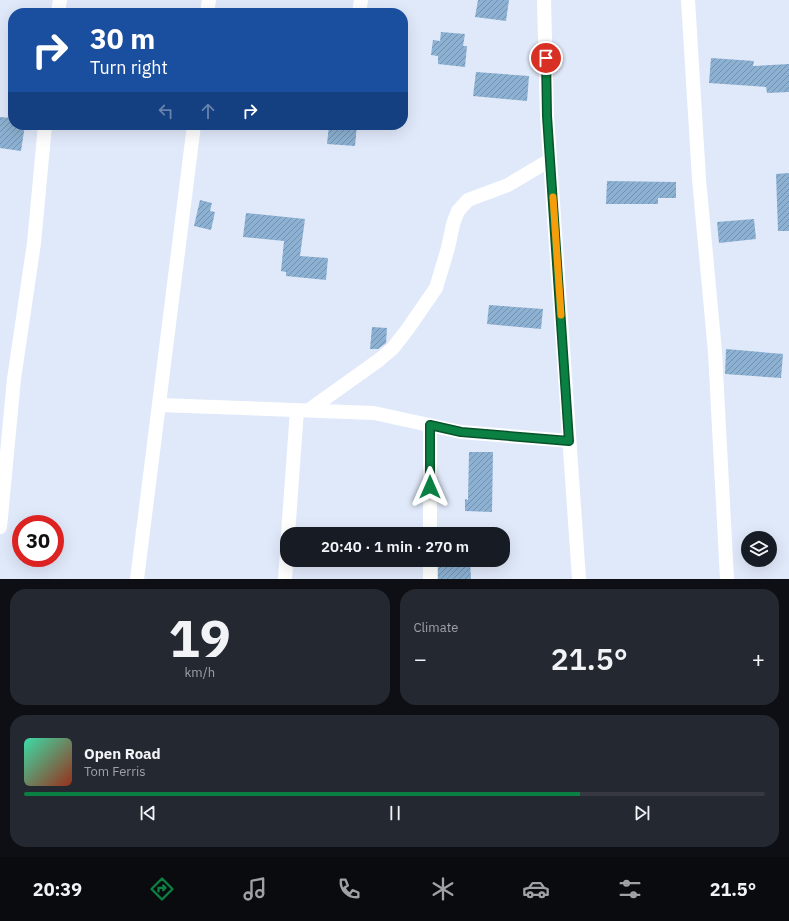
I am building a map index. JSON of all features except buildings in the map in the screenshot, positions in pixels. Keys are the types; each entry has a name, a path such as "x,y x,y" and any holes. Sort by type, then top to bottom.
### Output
{"street":[{"path":"544,0 547,116 579,579"},
{"path":"688,0 699,179 717,374 727,579"},
{"path":"0,527 14,378 34,243 45,130"},
{"path":"137,579 193,130"},
{"path":"289,527 303,410 379,360 393,348 407,330 436,288 458,210 468,200 508,184 550,160"},
{"path":"159,405 374,413 461,432 569,441"},
{"path":"430,425 430,527"},
{"path":"285,579 286,567"},
{"path":"430,567 430,579"}],"slow traffic":[{"path":"553,197 561,315"}],"route":[{"path":"430,487 430,425 461,432 569,441 547,116 546,58"}]}
